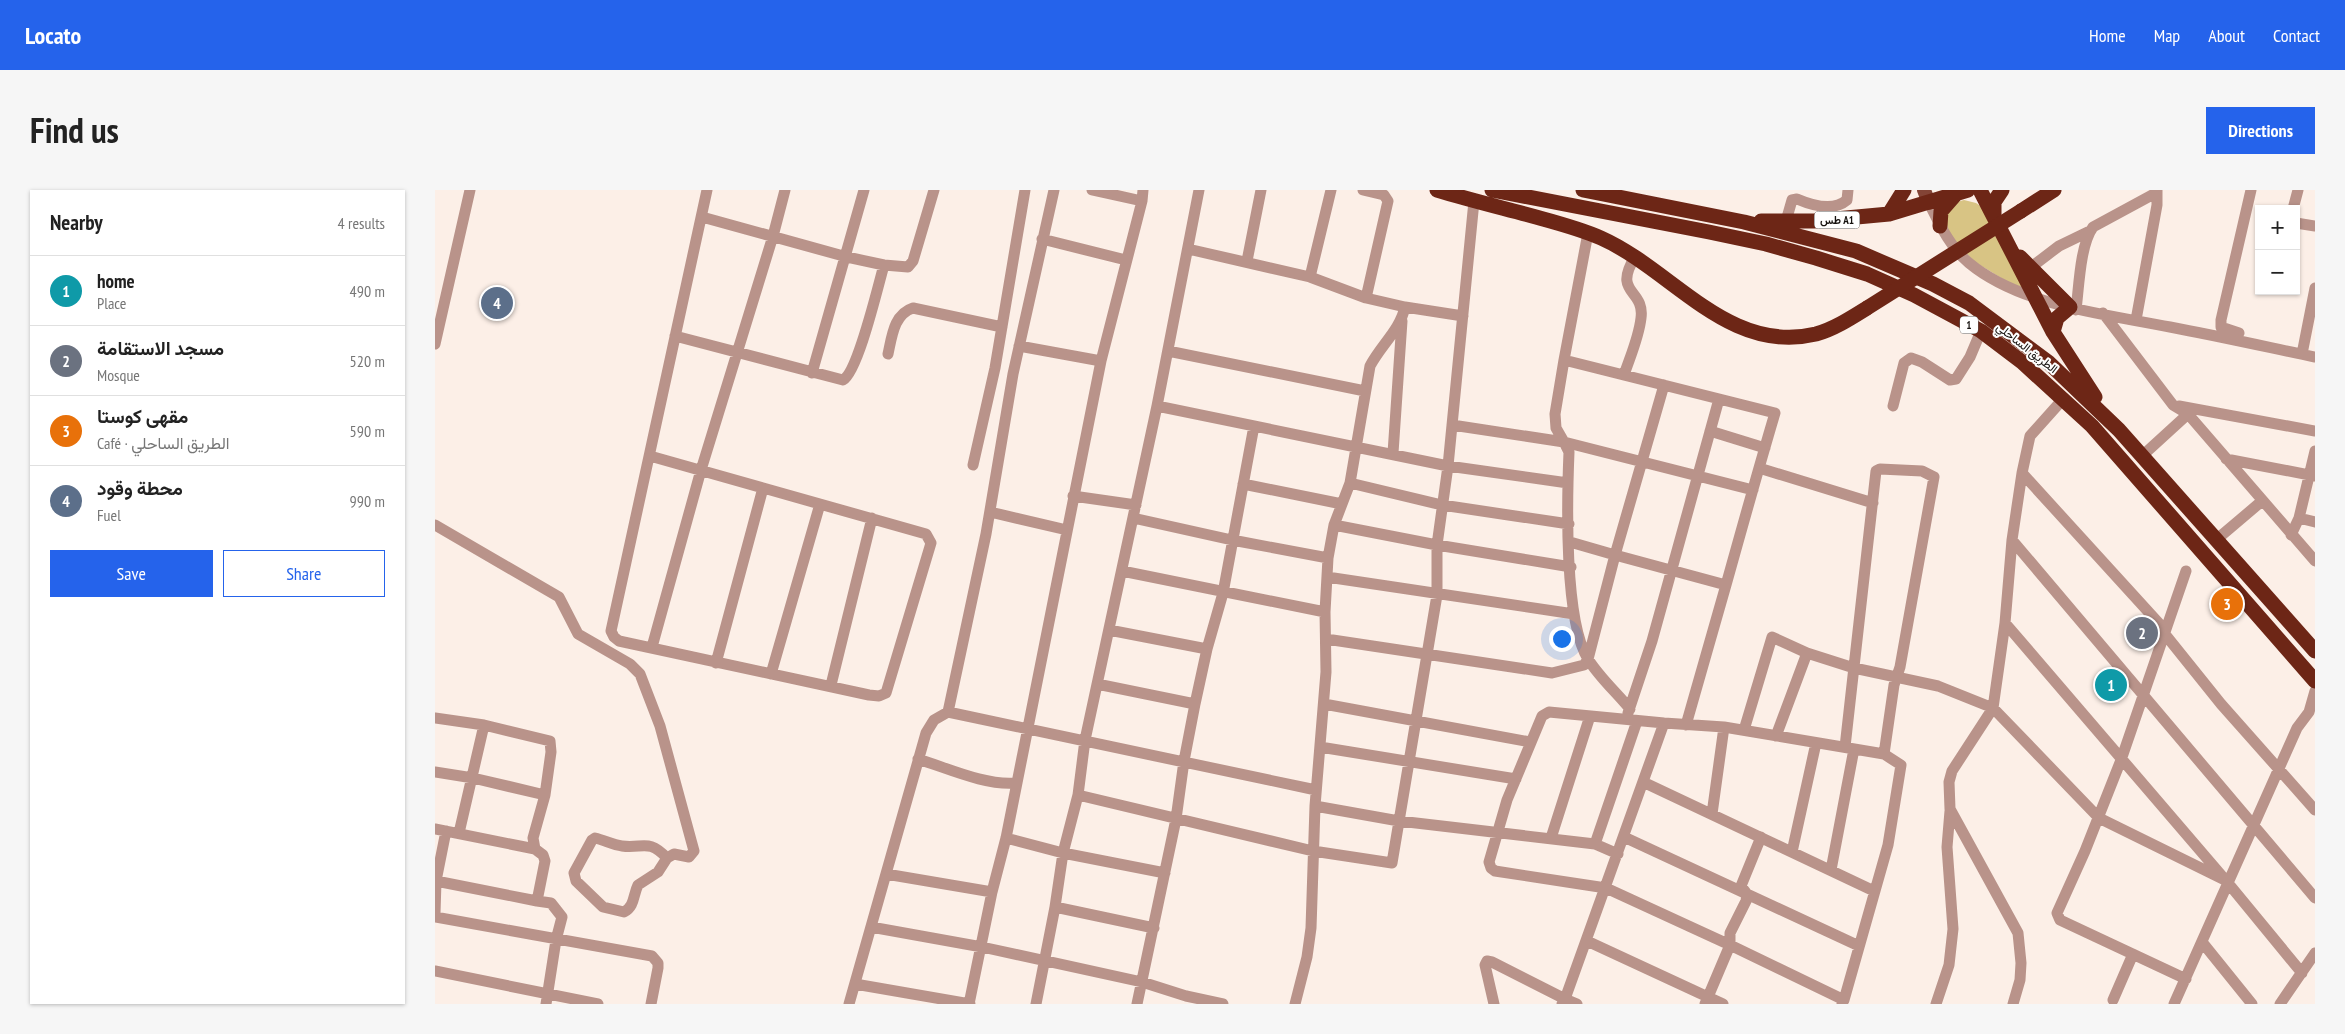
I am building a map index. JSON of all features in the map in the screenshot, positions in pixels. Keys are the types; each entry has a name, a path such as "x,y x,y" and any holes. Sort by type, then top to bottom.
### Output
{"highway":[{"path":"1437,190 1601,238 1635,256 1707,310 1746,330 1767,336 1791,338 1817,334 1843,323 2054,190"},
{"name":"الطريق الساحلي","path":"1492,190 1737,238 1816,258 1867,274 1914,295 1981,331 2022,362 2064,398 2092,426 2315,681"},
{"name":"الطريق الساحلي","path":"1583,190 1744,222 1856,251 1933,284 1969,303 2048,362 2119,430 2315,652"},
{"path":"1889,214 1904,190"},
{"path":"1980,190 2053,332 2070,360 2119,430"},
{"path":"1993,216 1994,202 2002,190"},
{"path":"1940,226 1940,216 1944,207 1962,192"},
{"name":"الطريق الساحلي","path":"1744,222 1850,219 1889,214 1926,197 1962,192"},
{"path":"2010,247 2073,308 2057,318 2053,332"}],"street":[{"path":"435,344 470,190"},
{"path":"650,456 922,531 929,537 931,543 886,693 879,696 869,695 715,663 619,640 611,632 707,190"},
{"path":"652,647 701,470 738,353 785,190"},
{"path":"812,373 865,190"},
{"path":"702,217 847,257 884,266 907,267 911,264 934,190"},
{"path":"973,465 995,368 1025,190"},
{"path":"849,1004 929,726 948,712 990,512 1019,346 1054,190"},
{"path":"855,984 969,1004 992,892 1006,838 1101,360 1143,195 1092,190"},
{"path":"1036,1004 1063,853 1078,795 1085,740 1157,406 1199,190"},
{"path":"1247,261 1261,190"},
{"path":"1310,277 1331,190"},
{"path":"1363,190 1384,195 1388,201 1366,298"},
{"path":"1785,221 1792,200 1797,199 1809,204 1827,207 1847,200 1848,190"},
{"path":"2031,268 2059,246 2090,231 2093,227 2154,194 2156,190"},
{"path":"2136,320 2157,205 2156,190"},
{"path":"2251,190 2221,327 2232,332 2303,351 2315,357"},
{"path":"2294,205 2298,190"},
{"path":"1926,197 1940,226 1954,248 1969,263 1990,278 2033,296 2073,308 2303,351"},
{"path":"1078,795 1313,851 1392,863 1437,595 1437,545 1449,466 1474,201"},
{"path":"2300,224 2315,226"},
{"path":"2073,308 2090,231"},
{"path":"1588,233 1555,414 1556,428 1569,452 1569,524 1575,624 1588,659 1631,716"},
{"path":"1042,239 1126,260"},
{"path":"1188,249 1247,261 1310,277 1366,298 1405,307 1463,316"},
{"path":"1624,375 1641,317 1641,306 1626,282 1627,269 1635,256"},
{"path":"675,336 837,380 843,380 850,374 862,342 884,266"},
{"path":"2303,351 2315,288"},
{"path":"1393,453 1402,321 1405,307"},
{"path":"888,354 896,321 905,310 913,308 1002,327"},
{"path":"2103,313 2173,405 2188,414 2315,561"},
{"path":"1295,1004 1310,942 1315,806 1327,672 1325,612 1328,558 1334,524 1349,483 1370,366 1378,350 1402,321"},
{"path":"1893,406 1904,363 1911,358 1950,380 1956,379 1970,357 1981,331"},
{"path":"1019,346 1101,360"},
{"path":"1168,351 1365,391"},
{"path":"1564,360 1775,413 1686,725"},
{"path":"1326,639 1552,673 1584,665 1588,659 1615,555 1664,385"},
{"path":"1935,1004 1949,964 1953,929 1947,847 1950,809 1949,782 1953,771 1993,708 2022,473 2030,436 2064,398"},
{"path":"1595,844 1719,399"},
{"path":"2173,405 2315,431"},
{"path":"1157,406 1449,466 1568,483"},
{"path":"2142,456 2188,414"},
{"path":"1452,425 1564,442 1753,490"},
{"path":"1137,1004 1176,819 1184,761 1195,704 1207,649 1223,593 1254,426"},
{"path":"1710,431 1765,448"},
{"path":"2291,535 2299,518 2313,476 2315,451"},
{"path":"2226,459 2313,476"},
{"path":"1759,468 1873,503"},
{"path":"1831,870 1850,748 1854,668 1876,471 1880,469 1921,471 1934,477 1901,667 1894,685 1884,754"},
{"path":"2022,473 2165,632 2221,704 2315,810"},
{"path":"1349,483 1443,505 1569,524"},
{"path":"1243,484 1342,504"},
{"path":"715,663 763,488"},
{"path":"1073,496 1136,505"},
{"path":"2216,540 2262,501"},
{"path":"771,674 821,504"},
{"path":"990,512 1067,530"},
{"path":"831,686 872,518"},
{"path":"1133,518 1328,558"},
{"path":"2299,518 2315,522"},
{"path":"1334,524 1437,545 1571,567"},
{"path":"435,525 559,597 579,634 630,664 643,678 660,726 694,851 689,857 674,854 667,858 658,872 638,885 633,902 629,909 624,912 603,907 576,882 574,873 592,840 595,838 621,846 643,844 655,848 667,858"},
{"path":"2013,540 2315,898"},
{"path":"1570,542 1672,572 1726,585"},
{"path":"1122,571 1223,593 1325,612"},
{"path":"2186,979 2057,917 2057,913 2099,818 2187,571"},
{"path":"1327,577 1437,595 1574,614"},
{"path":"2005,623 2227,882 2302,973"},
{"path":"1109,630 1207,649"},
{"path":"1744,730 1772,637 1807,653 1854,668 1938,686 1993,708 2099,818 2227,882"},
{"path":"1776,736 1807,653"},
{"path":"1097,684 1195,704"},
{"path":"2174,1004 2297,728 2309,712 2315,691"},
{"path":"1324,704 1530,742"},
{"path":"948,712 1317,790"},
{"path":"1545,713 1631,716 1664,723 1724,726 1884,754 1901,765 1887,845 1843,1002 1731,945 1606,888 1495,871 1491,868 1489,862 1515,779 1537,725 1545,713"},
{"path":"1551,838 1590,716"},
{"path":"435,718 484,725 545,738 550,741 551,752 545,795 533,838 535,849"},
{"path":"1563,1001 1587,941 1664,723"},
{"path":"459,833 484,725"},
{"path":"1712,814 1724,726"},
{"path":"1792,852 1816,743"},
{"path":"1320,747 1515,779"},
{"path":"918,759 992,782 1016,783"},
{"path":"435,772 473,778 545,795"},
{"path":"1643,782 1874,891"},
{"path":"1315,806 1399,821 1595,844 1618,854"},
{"path":"1950,809 2018,933 2021,963 2020,980 2013,1004"},
{"path":"435,913 440,830 535,849 543,855 545,861 537,901"},
{"path":"1624,837 1859,946"},
{"path":"1707,1000 1731,945 1730,933 1746,901 1747,894 1741,886 1761,837"},
{"path":"1006,838 1063,853 1165,873"},
{"path":"886,874 992,892"},
{"path":"436,881 551,903 562,917 556,940 547,998"},
{"path":"1055,906 1154,928"},
{"path":"435,917 652,956 658,963 658,968 651,1004"},
{"path":"871,927 1142,982 1186,996 1223,1004"},
{"path":"1587,941 1707,1000 1723,1004"},
{"path":"2202,942 2252,1004"},
{"path":"2280,1004 2315,953"},
{"path":"2113,1000 2133,954"},
{"path":"1494,1004 1485,964 1487,961 1563,1001 1577,1004"},
{"path":"435,971 547,998 599,1004"}],"shaded area":[{"path":"1964,200 1976,203 1982,207 2023,286 2021,290 1975,262 1950,237 1945,217 1957,202"}],"place":[{"name":"محطة وقود","path":"497,303"},
{"name":"مقهى كوستا","path":"2227,604"},
{"name":"مسجد الاستقامة","path":"2142,633"},
{"name":"home","path":"2111,685"}]}
